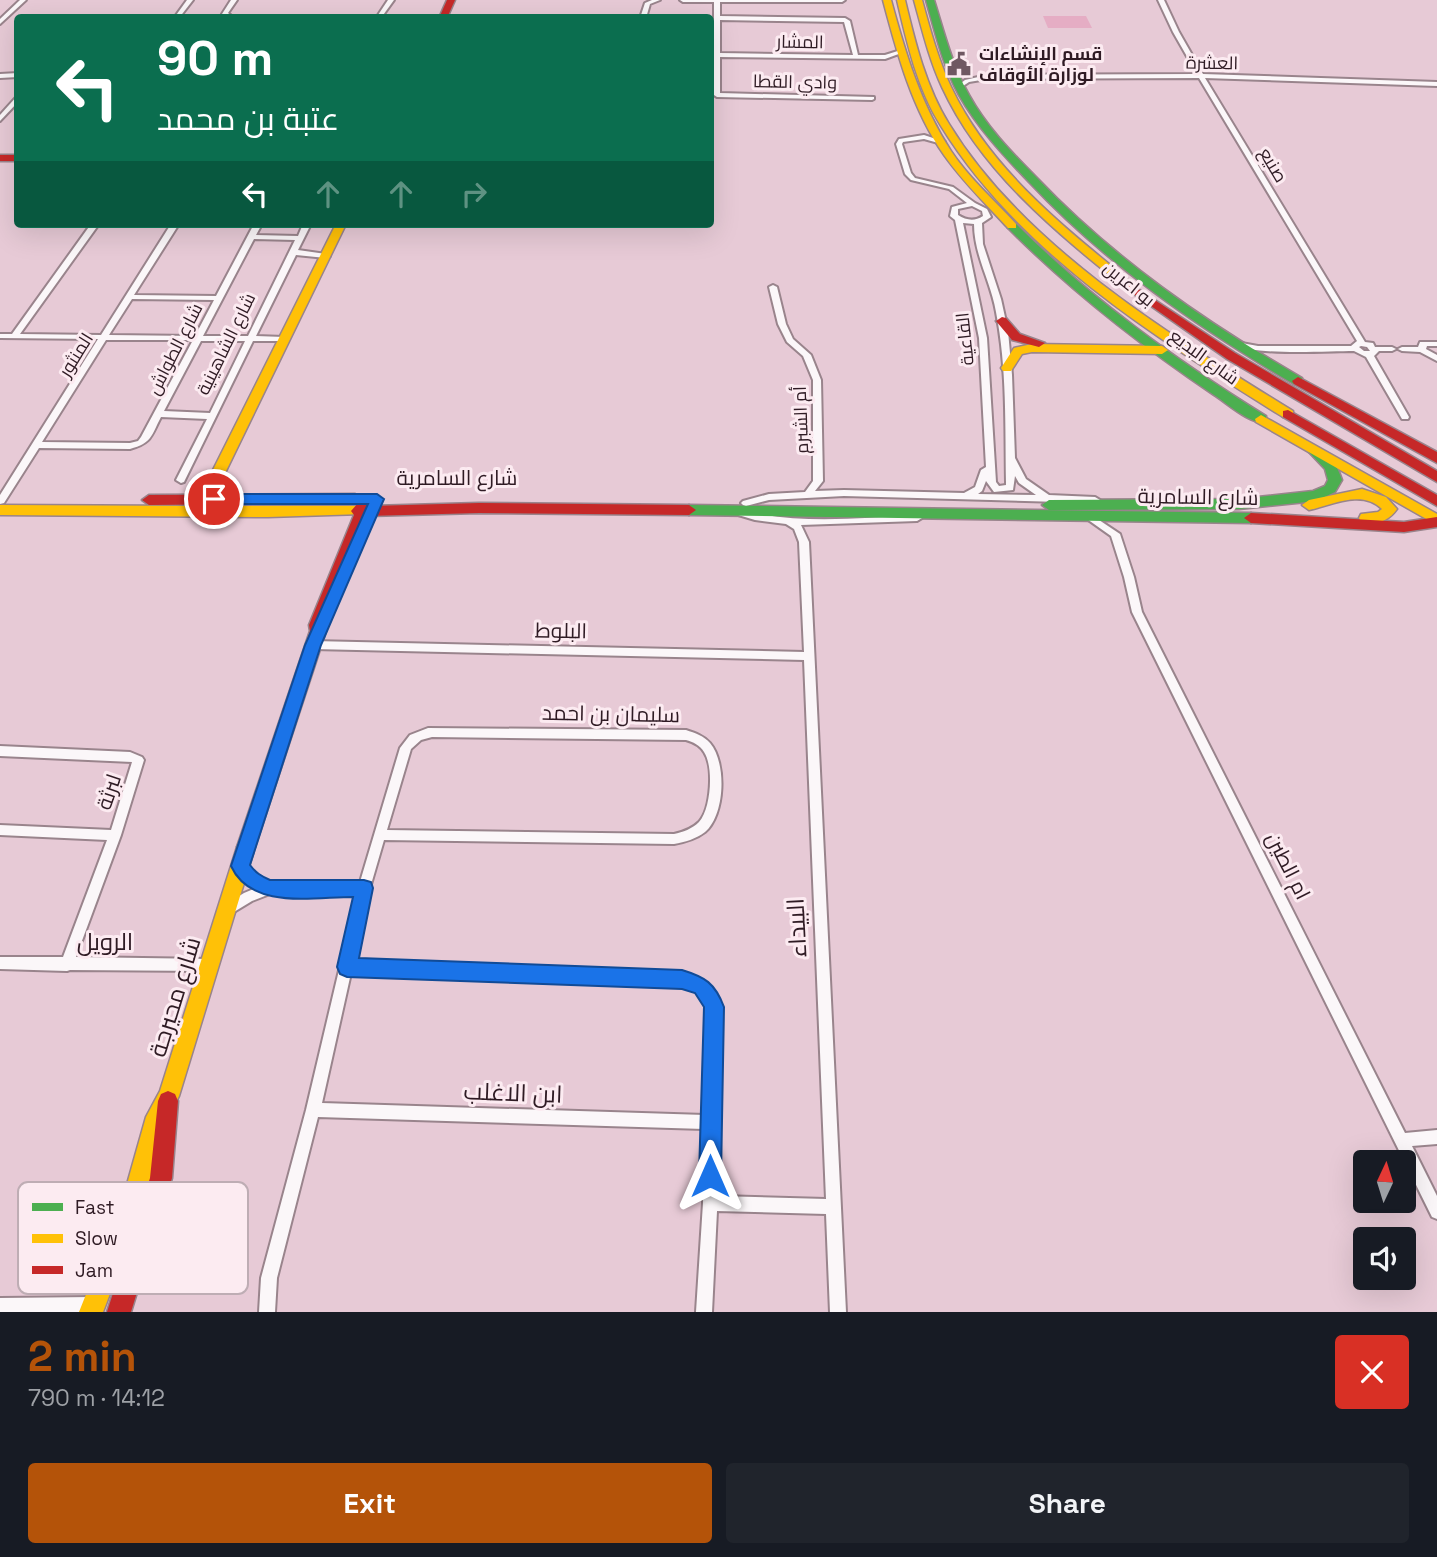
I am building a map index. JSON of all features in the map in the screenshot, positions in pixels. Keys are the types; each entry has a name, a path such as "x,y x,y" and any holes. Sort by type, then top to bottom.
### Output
{"main road":[{"path":"887,0 897,59 938,136"},
{"name":"بو اعرين","path":"901,0 938,136 1035,231 1155,329 1284,414 1437,501"},
{"name":"بو اعرين","path":"918,0 930,46 953,101 983,148 1016,186 1102,265 1205,340 1272,383 1437,477"},
{"name":"شارع البديع","path":"930,0 952,67 977,113 1034,186 1109,255 1151,288 1274,369 1437,458"},
{"path":"977,113 980,124 1012,170 1016,186"},
{"name":"شارع البديع","path":"938,136 960,170 1033,248 1134,330 1232,401 1437,521"},
{"path":"206,503 339,228"},
{"path":"1002,321 1016,337 1041,344 1122,344 1134,336 1134,330"},
{"path":"1007,368 1018,351 1031,348 1162,350"},
{"name":"شارع السامرية","path":"740,507 1239,504 1316,496 1330,489 1335,480 1334,474 1314,450"},
{"path":"172,499 194,491 222,471"},
{"path":"222,471 229,493 246,500"},
{"path":"1239,504 1318,504 1360,492 1377,496 1390,509 1379,518 1290,519"},
{"name":"شارع السامرية","path":"0,504 172,499 300,513 617,505"},
{"name":"شارع السامرية","path":"0,504 92,508 246,500 367,512 379,517 401,509 617,505 960,506 1090,517 1290,519 1397,527 1437,521"},
{"name":"شارع محيرجة","path":"160,1182 169,1096 224,912 316,638 324,625 367,512"},
{"name":"شارع محيرجة","path":"139,1182 157,1117 169,1096"},
{"name":"شارع محيرجة","path":"119,1312 125,1294"}],"street":[{"path":"0,22 23,0"},
{"path":"179,14 190,0"},
{"path":"644,14 648,3 657,0"},
{"path":"683,0 842,0"},
{"name":"صنيع","path":"1161,0 1201,76 1359,346"},
{"path":"714,69 717,1"},
{"path":"717,18 845,20 856,57"},
{"name":"المشار","path":"715,55 897,59"},
{"name":"العشرة","path":"952,67 963,74 987,78"},
{"name":"العشرة","path":"960,86 967,81 987,78 1201,76 1437,84"},
{"name":"وادي القطا","path":"714,86 717,95 872,98"},
{"path":"0,119 14,102"},
{"path":"938,136 907,138 899,144 908,173 917,181 942,186 973,204"},
{"path":"958,194 959,205 973,204"},
{"name":"القاعية","path":"959,205 952,212 959,220 983,338 988,457 992,486 997,490 1007,490 1011,486 1010,448 1002,321 977,233 978,222 987,217 987,213 973,204"},
{"path":"959,220 978,222"},
{"path":"14,336 92,228"},
{"name":"المنثور","path":"0,504 173,228"},
{"name":"شارع الطواش","path":"38,445 136,445 145,439 256,228"},
{"name":"شارع الشاهينية","path":"181,480 305,228"},
{"path":"251,237 300,238"},
{"path":"292,252 326,256"},
{"name":"أم الشبرم","path":"774,287 782,324 790,340 807,355 817,380 818,481 808,495"},
{"name":"شارع الطواش","path":"131,297 219,298"},
{"path":"0,336 284,339"},
{"path":"1235,344 1288,348 1359,346 1372,352 1392,349"},
{"path":"1422,350 1423,344 1437,344"},
{"path":"1274,369 1271,355 1288,348"},
{"path":"1402,349 1422,350 1437,358"},
{"path":"1372,352 1405,417"},
{"name":"شارع الطواش","path":"159,414 213,416"},
{"name":"القاعية","path":"1010,448 1022,481 1048,499"},
{"name":"القاعية","path":"960,506 984,482 988,457"},
{"name":"أم الشبرم","path":"818,481 834,494"},
{"name":"شارع السامرية","path":"740,507 769,497 834,494 960,506 1048,499 1177,500 1199,504"},
{"name":"شارع السامرية","path":"740,507 755,518 819,521 919,518 960,506"},
{"path":"1090,517 1115,534 1126,517"},
{"path":"787,520 800,530 804,542"},
{"path":"804,542 810,526 819,521"},
{"name":"ام الطين","path":"1115,534 1137,612 1404,1140 1437,1212"},
{"name":"البيداء","path":"804,542 838,1312"},
{"name":"البلوط","path":"316,638 808,656"},
{"name":"سليمان بن احمد","path":"267,1312 269,1278 313,1110 364,888 379,835 405,748 414,738 432,732 686,735 703,743 713,758 715,796 711,816 705,824 686,836 674,839 379,835"},
{"name":"لبرثة","path":"0,751 135,758 137,769 66,965"},
{"path":"0,830 115,835"},
{"path":"241,866 253,881 270,888"},
{"path":"224,912 248,897 270,888 364,888"},
{"name":"الرويل","path":"0,963 209,965"},
{"path":"347,967 682,979 695,982 706,990 714,1007 710,1203 704,1312"},
{"name":"ابن الاغلب","path":"313,1110 710,1122"},
{"path":"1404,1140 1437,1138"},
{"path":"710,1203 834,1207"},
{"path":"0,1306 92,1309"}],"shaded area":[{"path":"1043,16 1086,16 1092,28 1048,28"}],"traffic: fast":[{"path":"930,0 953,72 970,105 1000,144 1054,203 1152,287 1223,336 1298,381"},
{"path":"1012,226 1068,279 1130,330 1261,419"},
{"path":"1049,505 1239,504 1316,496 1330,489 1335,480 1331,467 1314,450"},
{"path":"689,510 1251,518"}],"traffic: slow":[{"path":"887,0 907,68 935,132 961,171 1012,226"},
{"path":"901,0 918,64 937,110 975,168 1011,209 1054,249 1148,323 1288,414"},
{"path":"918,0 932,51 947,88 989,154 1033,203 1132,288"},
{"path":"202,507 339,228"},
{"path":"1007,368 1018,351 1032,348 1162,350"},
{"path":"1261,419 1437,520"},
{"path":"1309,505 1362,494 1372,496 1390,509 1382,517 1366,518"},
{"path":"0,510 358,511"},
{"path":"139,1182 157,1117 169,1096 246,847"},
{"path":"91,1312 98,1294"}],"traffic: jam":[{"path":"445,14 451,0"},
{"path":"0,158 14,158"},
{"path":"1132,288 1231,356 1437,477"},
{"path":"1002,321 1016,337 1039,343"},
{"path":"1298,381 1437,458"},
{"path":"1288,414 1437,501"},
{"path":"149,500 355,499"},
{"path":"246,847 318,631 317,625 366,501"},
{"path":"358,511 479,508 689,510"},
{"path":"1251,518 1404,527 1437,522"},
{"path":"160,1182 168,1101"},
{"path":"119,1312 125,1294"}],"place":[{"name":"قسم الإنشاءات لوزارة الأوقاف","path":"959,64"}],"route":[{"path":"214,499 377,499 313,645 241,866 247,875 260,885 270,888 364,888 347,967 682,979 695,982 710,995 714,1007 710,1176"}]}
